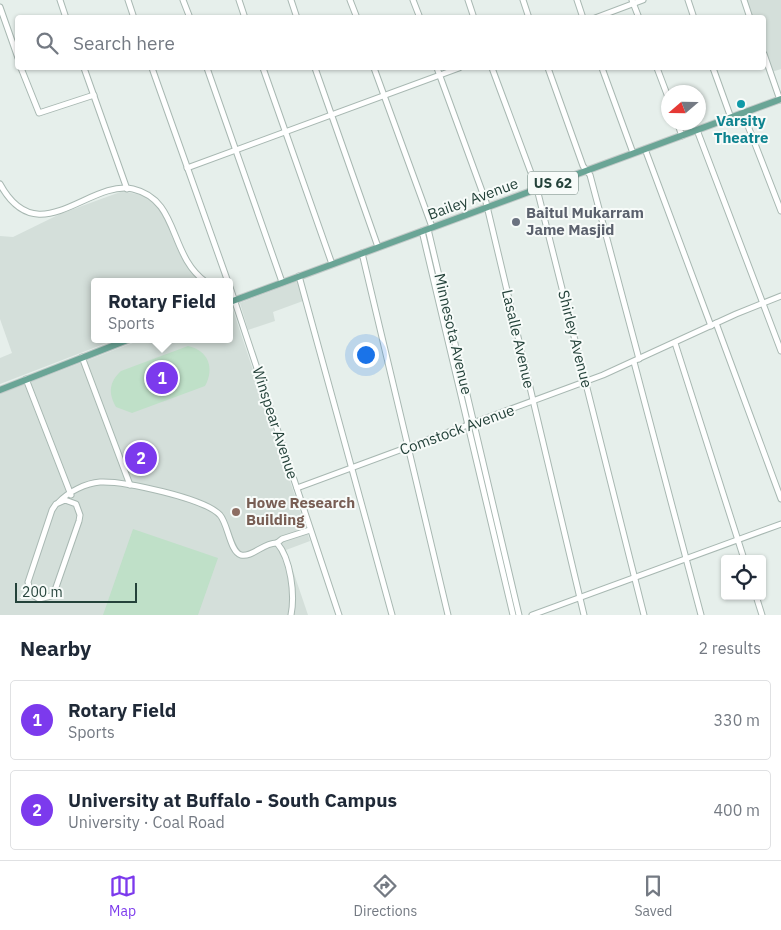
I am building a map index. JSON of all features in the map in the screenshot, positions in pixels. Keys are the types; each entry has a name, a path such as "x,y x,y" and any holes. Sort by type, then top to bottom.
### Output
{"main road":[{"name":"Bailey Avenue","path":"706,127 780,99"},
{"name":"Bailey Avenue","path":"233,301 697,130"},
{"path":"0,390 119,343"}],"street":[{"path":"60,0 65,15"},
{"path":"128,0 133,15"},
{"path":"183,0 189,15"},
{"path":"239,0 244,15"},
{"path":"291,0 296,15"},
{"path":"350,0 355,15"},
{"path":"413,0 419,15"},
{"path":"468,0 473,15"},
{"path":"523,0 528,15"},
{"path":"577,0 582,15"},
{"path":"602,15 633,2 643,0"},
{"path":"688,0 693,15"},
{"path":"744,0 749,15"},
{"path":"633,2 638,15"},
{"path":"0,7 15,50"},
{"path":"766,60 780,99"},
{"path":"22,70 39,113 94,95"},
{"path":"85,70 126,189"},
{"path":"153,70 227,278"},
{"path":"208,70 282,282"},
{"path":"263,70 332,264"},
{"path":"316,70 378,247"},
{"name":"Minnesota Avenue","path":"375,70 427,229 451,327 471,425"},
{"name":"Lasalle Avenue","path":"438,70 487,207 584,615"},
{"path":"187,168 453,70"},
{"name":"Shirley Avenue","path":"493,70 537,189 644,615"},
{"path":"549,70 590,179 702,615"},
{"path":"603,70 634,153"},
{"path":"659,70 664,85"},
{"path":"714,70 731,118"},
{"path":"743,113 781,211"},
{"path":"680,130 682,136"},
{"path":"697,130 781,351"},
{"path":"645,149 781,499"},
{"path":"0,184 18,206 43,214 60,212 105,194 126,189 142,192 160,205 170,220 187,264 202,278"},
{"name":"Minnesota Avenue","path":"427,229 445,328 519,615"},
{"path":"362,253 448,615"},
{"path":"299,276 392,615"},
{"name":"Comstock Avenue","path":"296,488 586,382 781,296"},
{"name":"Winspear Avenue","path":"233,304 339,615"},
{"path":"445,328 451,327"},
{"path":"675,343 743,555"},
{"path":"82,357 130,485"},
{"path":"26,379 70,493 80,515 54,592 51,596 39,598 31,594 28,582 52,510 70,493 97,482 159,490 215,511 224,521 234,549 240,554 245,555 270,543 277,543 282,539 310,530"},
{"path":"59,502 70,500 76,504"},
{"name":"Minnesota Avenue","path":"494,522 513,615"},
{"path":"532,615 781,524"},
{"path":"277,543 281,548 292,583 291,615"},
{"path":"757,600 762,615"}],"shaded area":[{"path":"746,0 781,0 781,69 772,72 766,54 766,15 751,15"},
{"path":"123,191 145,196 161,210 182,259 199,278 91,278 91,343 107,343 0,384 0,358 12,353 0,319 0,236 13,237 60,214"},
{"path":"296,282 299,283 303,301 273,312 275,321 248,330 240,303"},
{"path":"233,310 310,541 286,550 308,615 0,615 0,394 133,343 233,343"}],"green space":[{"path":"188,346 200,351 208,361 209,373 205,386 132,413 116,407 111,388 114,379 121,371"},
{"path":"133,529 218,558 198,615 103,615"}],"place":[{"name":"Varsity Theatre","path":"741,104"},
{"name":"Baitul Mukarram Jame Masjid","path":"516,222"},
{"name":"Rotary Field","path":"162,378"},
{"name":"University at Buffalo - South Campus","path":"141,458"},
{"name":"Howe Research Building","path":"236,512"}]}
